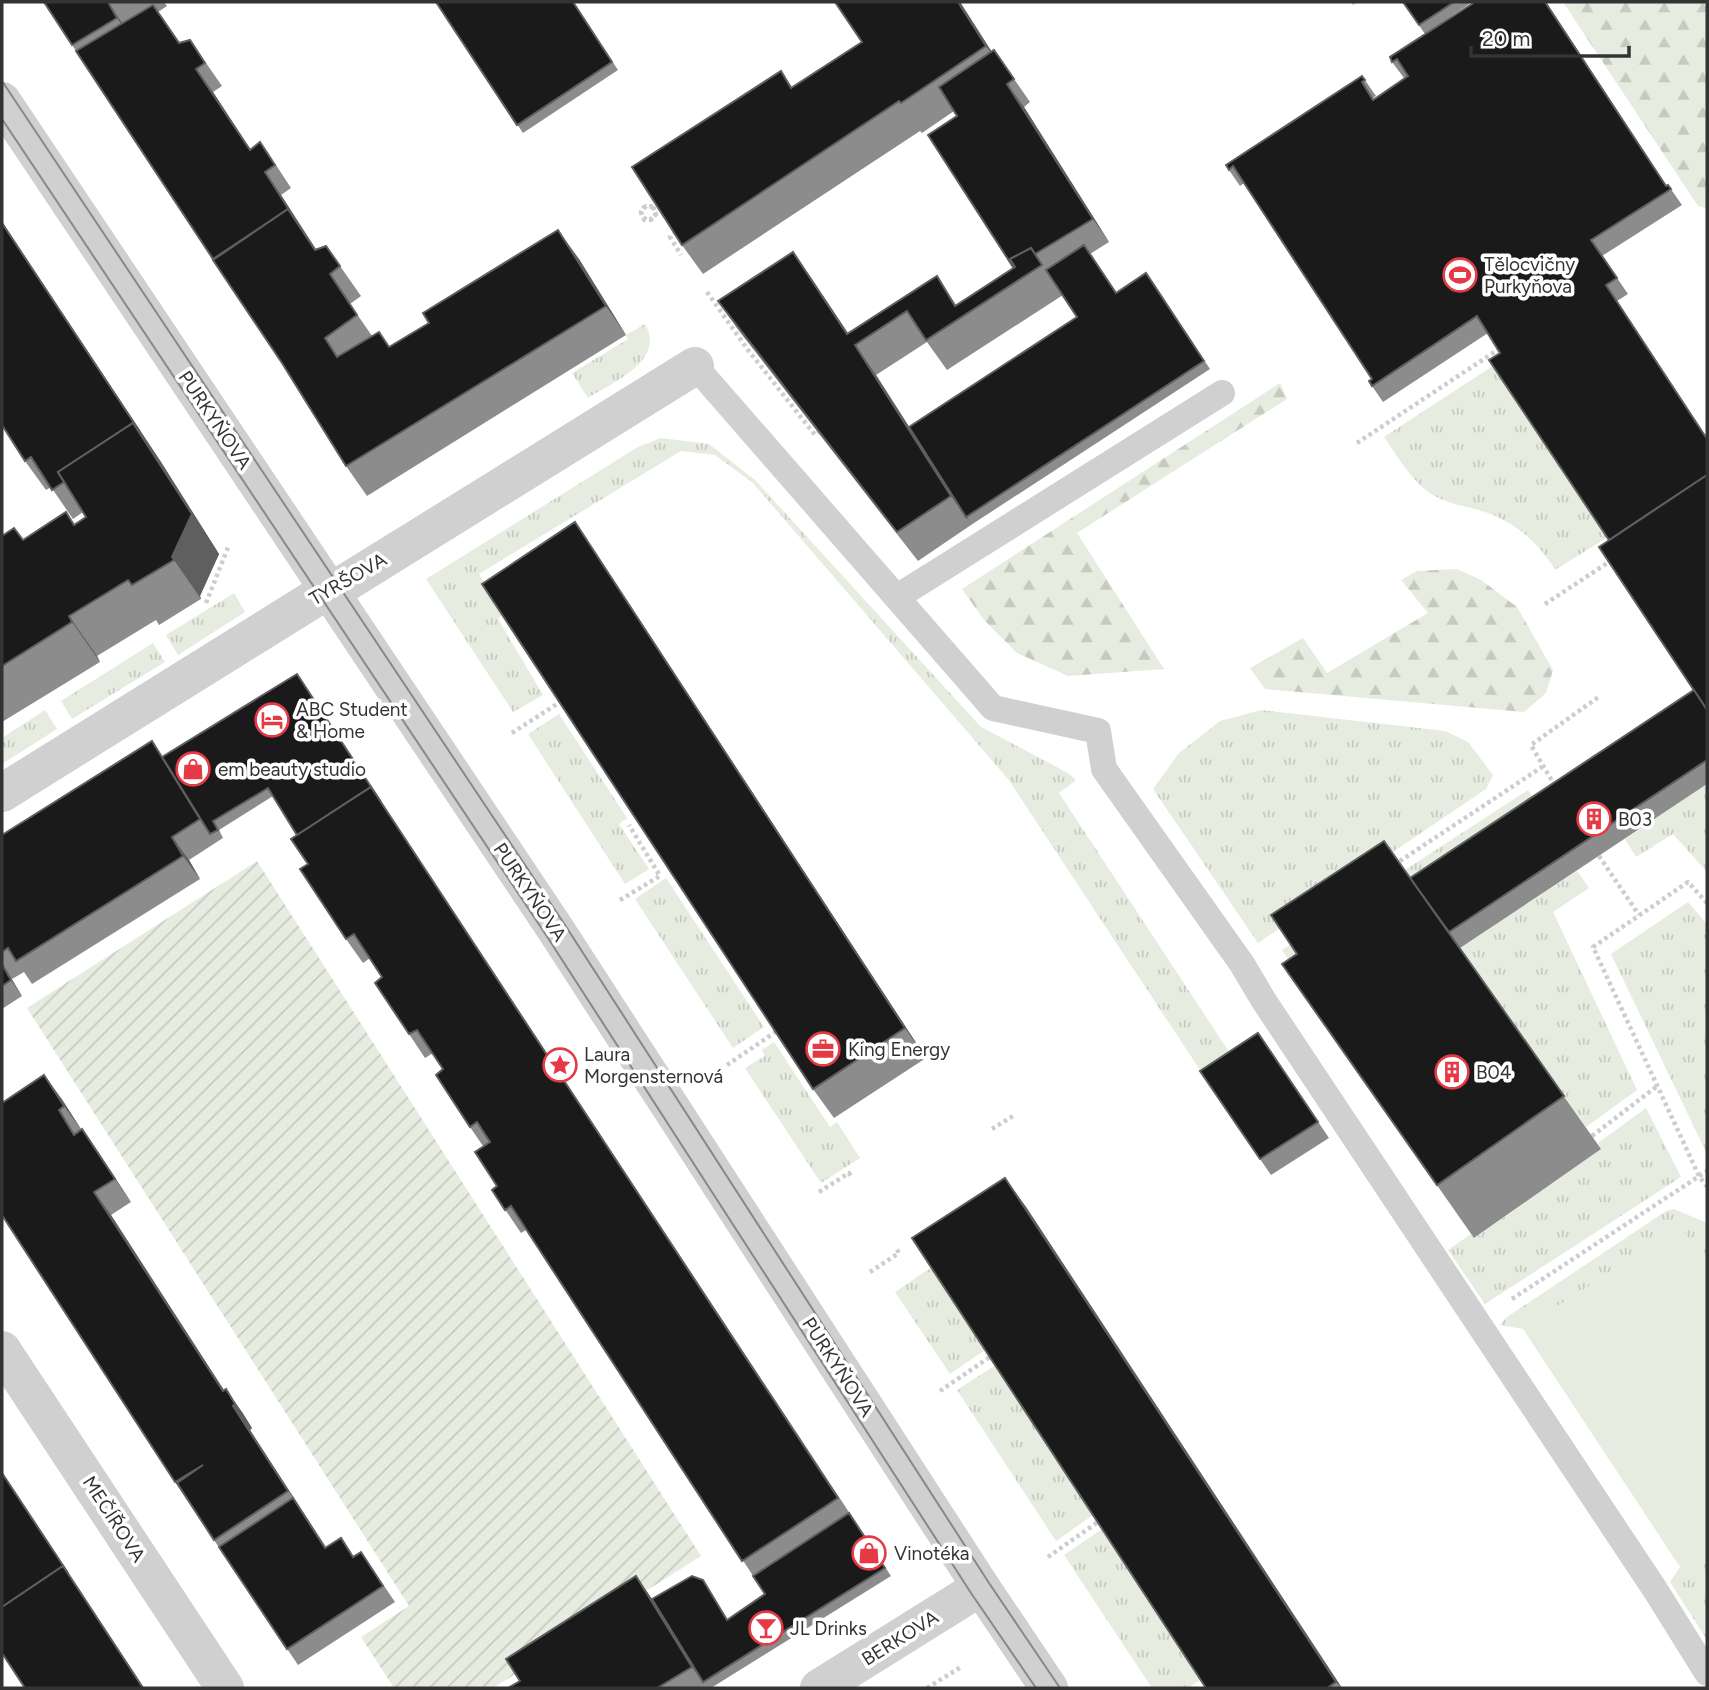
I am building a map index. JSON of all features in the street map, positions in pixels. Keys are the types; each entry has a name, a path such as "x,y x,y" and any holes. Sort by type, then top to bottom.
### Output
{"street":[{"name":"PURKYŇOVA","path":"2,101 563,942 1049,1688"},
{"name":"TYRŠOVA","path":"2,793 695,366"},
{"name":"MEČÍŘOVA","path":"2,1350 225,1688"},
{"name":"BERKOVA","path":"819,1688 981,1587"}],"lane":[{"path":"695,366 993,708 1098,731 1104,769 1242,964 1656,1591 1707,1674"},
{"path":"897,597 1222,393"}],"path":[{"path":"644,205 655,209 651,220 644,220 641,212 644,205"},
{"path":"646,206 654,206 655,209"},
{"path":"646,206 641,212 647,220 656,214 653,208 655,209"},
{"path":"641,212 646,206"},
{"path":"677,232 670,237 681,255"},
{"path":"707,292 748,350 815,435 818,433"},
{"path":"1357,443 1499,349"},
{"path":"205,603 229,545"},
{"path":"1545,604 1620,554"},
{"path":"1556,788 1531,745 1600,696"},
{"path":"512,733 560,702"},
{"path":"1391,867 1542,767"},
{"path":"629,825 660,876"},
{"path":"1599,856 1639,915"},
{"path":"620,900 670,869"},
{"path":"1707,903 1689,883 1593,947 1656,1087 1699,1176 1707,1186"},
{"path":"727,1065 777,1031"},
{"path":"1592,1136 1656,1087"},
{"path":"992,1129 1013,1116"},
{"path":"1476,1321 1707,1171"},
{"path":"819,1192 849,1173 851,1177"},
{"path":"870,1272 899,1253 896,1248"},
{"path":"940,1391 990,1357"},
{"path":"1048,1557 1098,1522"},
{"path":"927,1688 961,1667"}],"green space":[{"path":"1563,2 1707,2 1707,208 1698,206"},
{"path":"645,324 650,337 643,359 623,377 588,398 572,373 628,339 626,335"},
{"path":"1505,358 1608,537 1555,570 1534,542 1506,521 1446,501 1425,489 1406,469 1384,437"},
{"path":"1280,383 1287,399 1077,533 1164,669 1068,676 1017,653 984,620 962,589"},
{"path":"661,438 709,444 755,480 981,727 1068,773 1076,780 1059,793 1237,1064 1208,1082 1008,779 753,483 715,455 681,451 479,574 503,614 498,619 543,695 513,712 426,579 638,447"},
{"path":"1457,569 1481,580 1517,607 1553,670 1546,693 1524,712 1265,689 1250,668 1303,638 1327,673 1428,613 1401,580 1417,571"},
{"path":"234,593 245,612 178,655 166,635"},
{"path":"153,643 165,662 72,719 61,701"},
{"path":"45,710 57,729 2,764 2,738"},
{"path":"1261,710 1445,731 1468,742 1493,775 1486,789 1258,943 1153,789 1179,753 1220,721"},
{"path":"559,714 627,818 619,824 649,869 625,884 528,734"},
{"path":"1707,784 1707,872 1673,834 1636,857 1625,839"},
{"path":"1528,790 1539,807 1321,1009 1282,950"},
{"path":"257,861 701,1556 493,1688 394,1688 361,1637 409,1606 27,1008"},
{"path":"1577,871 1589,888 1553,912 1637,1090 1586,1127 1460,948"},
{"path":"666,878 764,1027 733,1048 635,899"},
{"path":"1688,902 1707,924 1707,1154 1611,954"},
{"path":"774,1042 830,1127 837,1122 860,1158 821,1183 745,1068 765,1056 762,1050"},
{"path":"1646,1108 1681,1177 1485,1304 1448,1250 1471,1234 1475,1238 1601,1149 1598,1143"},
{"path":"1674,1209 1707,1223 1707,1269 1680,1227 1523,1329 1500,1325 1507,1317 1666,1211"},
{"path":"1680,1227 1707,1269 1707,1549 1680,1567 1523,1329"},
{"path":"932,1267 985,1350 950,1374 895,1292"},
{"path":"996,1365 1093,1515 1056,1541 957,1390"},
{"path":"1102,1529 1202,1679 1188,1688 1152,1688 1064,1555"},
{"path":"1707,1549 1707,1640 1670,1582 1680,1567"}],"building":[{"path":"44,2 108,2 117,18 72,45"},
{"path":"436,2 573,2 612,62 517,125"},
{"path":"835,2 958,2 986,46 682,245 632,167 781,71 791,88 862,42"},
{"path":"1403,2 1454,2 1419,25"},
{"name":"Tělocvičny Purkyňova","path":"1475,2 1545,2 1666,186 1671,189 1591,240 1617,278 1606,285 1707,439 1707,475 1609,540 1489,360 1500,353 1477,316 1372,386 1369,381 1372,379 1233,166 1229,170 1226,165 1362,76 1365,80 1362,82 1373,100 1408,76 1397,59 1392,62 1390,57"},
{"path":"153,5 179,43 190,40 205,63 196,69 250,150 260,142 275,165 265,172 293,216 288,209 213,259 76,51"},
{"path":"994,50 1014,79 1007,84 1093,219 1035,254 1031,248 1010,259 1015,266 1013,267 928,135 957,116 939,87"},
{"path":"288,209 315,250 326,246 340,266 330,274 357,315 325,338 337,357 379,332 389,347 429,323 423,313 558,230 606,306 346,466 282,363 213,260"},
{"path":"2,223 140,432 133,423 58,472 64,482 52,490 31,457 25,461 2,425"},
{"path":"1084,245 1116,293 1146,273 1204,361 966,517 909,427 1077,317 1046,270"},
{"path":"1031,248 1042,265 926,340 907,311 855,345 951,496 897,532 718,301 793,252 847,334 937,276 955,306 1015,267 1010,259"},
{"path":"133,423 192,514 172,557 174,560 132,585 128,580 69,616 72,622 2,666 2,536 14,528 23,540 66,512 74,525 86,517 58,472"},
{"path":"1707,475 1707,710 1599,547"},
{"path":"575,522 905,1028 813,1089 482,584"},
{"path":"297,674 381,802 371,787 297,835 268,788 213,821 218,830 210,834 162,757"},
{"name":"B03","path":"1694,690 1707,710 1707,760 1449,932 1410,878"},
{"path":"152,741 200,819 172,837 183,856 16,961 8,948 2,952 2,835"},
{"path":"371,787 838,1498 742,1561 511,1206 505,1210 492,1190 497,1186 475,1152 490,1142 477,1122 470,1127 436,1075 443,1069 417,1030 409,1034 375,983 382,977 354,934 346,939 300,869 308,864 291,839"},
{"name":"B04","path":"1384,841 1564,1096 1437,1185 1282,964 1297,954 1271,915"},
{"path":"2,964 11,980 2,986"},
{"path":"1258,1033 1318,1122 1260,1159 1200,1071"},
{"path":"44,1075 64,1106 59,1110 74,1135 82,1129 115,1179 94,1192 223,1391 226,1389 235,1404 233,1406 288,1491 214,1540 177,1483 203,1465 175,1482 2,1215 2,1103"},
{"path":"1005,1178 1336,1682 1327,1688 1206,1688 912,1238"},
{"path":"2,1473 68,1573 63,1566 2,1607"},
{"path":"293,1498 325,1548 341,1538 353,1557 361,1552 383,1586 287,1649 219,1547"},
{"path":"849,1513 885,1568 703,1682 652,1599 692,1576 703,1580 727,1620 765,1594 753,1576"},
{"path":"63,1566 143,1688 25,1688 2,1653 2,1607"},
{"path":"636,1576 692,1667 657,1688 508,1688 520,1681 506,1659"}],"tram line":[{"path":"2,81 565,925 989,1583 1060,1688"},
{"path":"2,119 546,935 971,1593 1036,1688"}],"place":[{"name":"Tělocvičny Purkyňova","path":"1460,275"},
{"name":"ABC Student & Home","path":"272,720"},
{"name":"em beauty studio","path":"193,769"},
{"name":"B03","path":"1594,819"},
{"name":"King Energy","path":"823,1049"},
{"name":"Laura Morgensternová","path":"560,1065"},
{"name":"B04","path":"1452,1072"},
{"name":"Vinotéka","path":"869,1553"},
{"name":"JL Drinks","path":"766,1628"}]}
